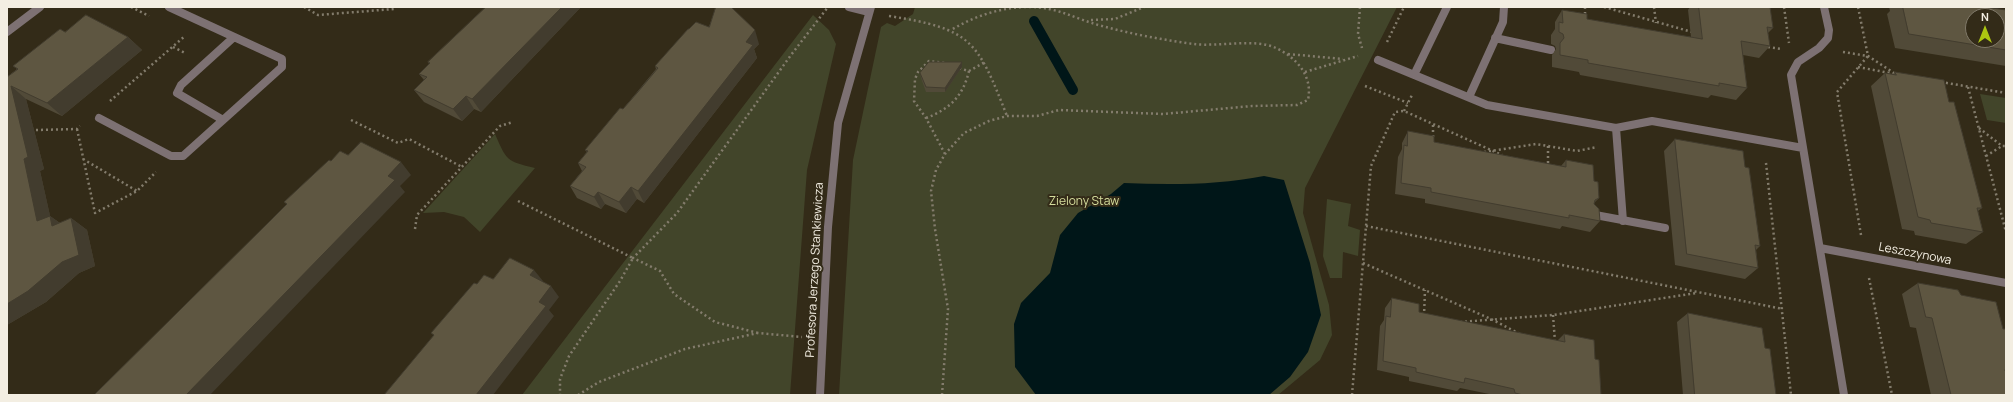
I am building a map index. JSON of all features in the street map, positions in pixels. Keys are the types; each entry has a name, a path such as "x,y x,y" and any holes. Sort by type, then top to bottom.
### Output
{"street":[{"path":"7,32 40,7"},
{"path":"99,118 170,156 183,156 282,67 282,59 169,7"},
{"path":"849,7 870,10"},
{"path":"1414,75 1447,7"},
{"path":"1469,97 1503,22 1504,7"},
{"path":"1824,7 1829,30 1828,38 1819,48 1798,62 1791,75 1844,395"},
{"name":"Profesora Jerzego Stankiewicza","path":"820,395 828,227 838,123 870,10"},
{"path":"223,120 177,93 181,85 234,37"},
{"path":"1495,38 1552,50"},
{"path":"1378,60 1487,105 1616,128 1652,121 1803,148"},
{"path":"1616,128 1623,221"},
{"path":"1590,214 1665,228"},
{"name":"Leszczynowa","path":"1820,248 2006,284"}],"path":[{"path":"304,7 318,15 394,9 396,7"},
{"path":"560,395 560,379 570,356 620,281 633,258 677,213 761,98 783,65 828,7"},
{"path":"942,395 948,309 935,229 931,191 936,170 945,154 964,133 989,121 1007,116 1037,116 1059,110 1163,114 1252,106 1297,105 1308,100 1311,86 1305,72 1286,54 1275,48 1258,43 1224,45 1190,44 1100,26 1088,20 1053,8 1030,7 1009,9 962,22 951,30"},
{"path":"1088,20 1107,21 1122,17 1138,8 1144,7"},
{"path":"1360,7 1358,34 1361,47 1364,52"},
{"path":"1378,60 1404,7"},
{"path":"1585,7 1586,20"},
{"path":"1604,7 1694,33"},
{"path":"1654,7 1656,23"},
{"path":"1780,56 1790,41 1784,7"},
{"path":"1858,7 1868,56 1897,74 1858,68"},
{"path":"870,10 937,24 951,30 979,52 985,62 1007,116"},
{"path":"104,106 182,39"},
{"path":"1764,46 1784,50"},
{"path":"1286,54 1346,59"},
{"path":"1305,72 1360,55"},
{"path":"1861,237 1837,92 1868,56"},
{"path":"945,154 926,118 914,101 914,79 918,72 929,61 941,61 969,71 985,62"},
{"path":"926,118 942,113 958,99 967,83 969,71"},
{"path":"1939,82 2006,93"},
{"path":"1365,86 1408,103"},
{"path":"1968,86 2006,232"},
{"path":"1352,395 1371,166 1395,112 1404,111 1508,158"},
{"path":"351,120 398,143 409,139 462,167"},
{"path":"415,229 417,215 500,126 513,122"},
{"path":"36,130 77,129 82,124"},
{"path":"1432,144 1434,125"},
{"path":"1979,128 2002,146"},
{"path":"77,129 95,212 137,190 170,156"},
{"path":"1762,141 1783,309 1791,395"},
{"path":"1479,152 1495,152 1536,144 1577,152"},
{"path":"1548,146 1548,169"},
{"path":"1986,156 2002,146 2006,146"},
{"path":"83,159 137,190"},
{"path":"518,201 660,271 674,294 715,322 758,333 823,340"},
{"path":"1366,226 1783,309"},
{"path":"1363,264 1491,319 1523,335"},
{"path":"1868,274 1892,395"},
{"path":"1424,318 1425,290"},
{"path":"1453,322 1553,315 1699,293"},
{"path":"1553,315 1555,344"},
{"path":"578,395 599,382 685,349 758,333"}],"green space":[{"name":"Zielony Staw","path":"915,7 1397,7 1305,188 1303,213 1329,305 1332,335 1320,360 1278,395 839,395 853,160 881,27 887,23 895,26 913,14"},
{"path":"813,15 829,30 836,44 807,170 790,395 522,395"},
{"path":"1980,94 2006,98 2006,123 1987,120"},
{"path":"495,134 505,155 518,164 535,168 480,232 464,217 444,212 423,213"},
{"path":"1327,199 1351,204 1348,226 1360,230 1358,256 1343,252 1342,278 1330,278 1323,256"}],"shaded area":[{"name":"Zielony Staw","path":"1264,176 1284,180 1310,263 1321,315 1308,352 1290,377 1269,395 1036,395 1015,367 1014,324 1021,303 1050,273 1060,235 1078,213 1111,194 1124,183 1194,184"}],"building":[{"path":"486,7 562,7 472,99 466,96 453,109 414,90 427,77 419,74 430,63 428,62"},
{"path":"716,7 731,7 755,30 746,42 753,45 638,191 631,187 619,202 598,192 594,197 570,186 586,167 578,163 588,151 585,150 620,108 623,109 637,93 658,68 655,66 688,29 696,22 709,27"},
{"path":"1699,7 1770,7 1773,28 1767,27 1770,46 1741,41 1747,88 1719,83 1719,86 1588,63 1588,60 1560,55 1560,43 1564,38 1563,34 1559,32 1559,22 1563,23 1562,10 1587,14 1587,19 1702,39"},
{"path":"1903,7 1992,8 1965,8 1965,43 1909,34"},
{"path":"2005,10 2006,10 2006,50 1994,48 2005,48"},
{"path":"86,15 128,37 47,103 11,86 28,157 24,159 37,221 50,216 52,226 71,218 79,255 62,262 28,291 7,304 7,77 18,69 13,66 60,29 65,32"},
{"path":"929,62 962,62 945,88 926,87 920,73"},
{"path":"1895,72 1944,80 1949,102 1954,102 1982,208 1977,208 1983,232 1931,223 1930,220 1918,217 1885,73 1896,75"},
{"path":"1408,131 1434,136 1434,142 1566,167 1566,160 1593,165 1594,181 1598,182 1599,198 1595,200 1594,204 1599,209 1600,221 1569,215 1569,218 1431,192 1431,188 1401,183 1404,145 1407,146"},
{"path":"1675,139 1743,151 1745,167 1749,168 1760,246 1755,245 1758,268 1687,254"},
{"path":"361,142 401,162 388,176 395,180 186,395 94,395 287,204 284,202 329,160 331,161 340,151 348,155"},
{"path":"510,258 534,270 530,275 551,286 539,302 546,306 476,395 384,395 434,335 431,333 474,283 477,284 484,275 493,279"},
{"path":"1918,283 1958,290 1961,295 1996,302 2003,329 2006,329 2006,395 1951,395 1932,318 1926,317"},
{"path":"1392,298 1419,304 1419,312 1565,342 1564,334 1594,340 1595,359 1599,360 1601,395 1523,395 1515,393 1514,389 1465,378 1464,383 1416,372 1416,368 1383,361 1386,316 1390,317"},
{"path":"1688,313 1762,328 1765,348 1770,349 1776,395 1695,395"}],"waterway":[{"path":"1034,21 1073,90"}]}
